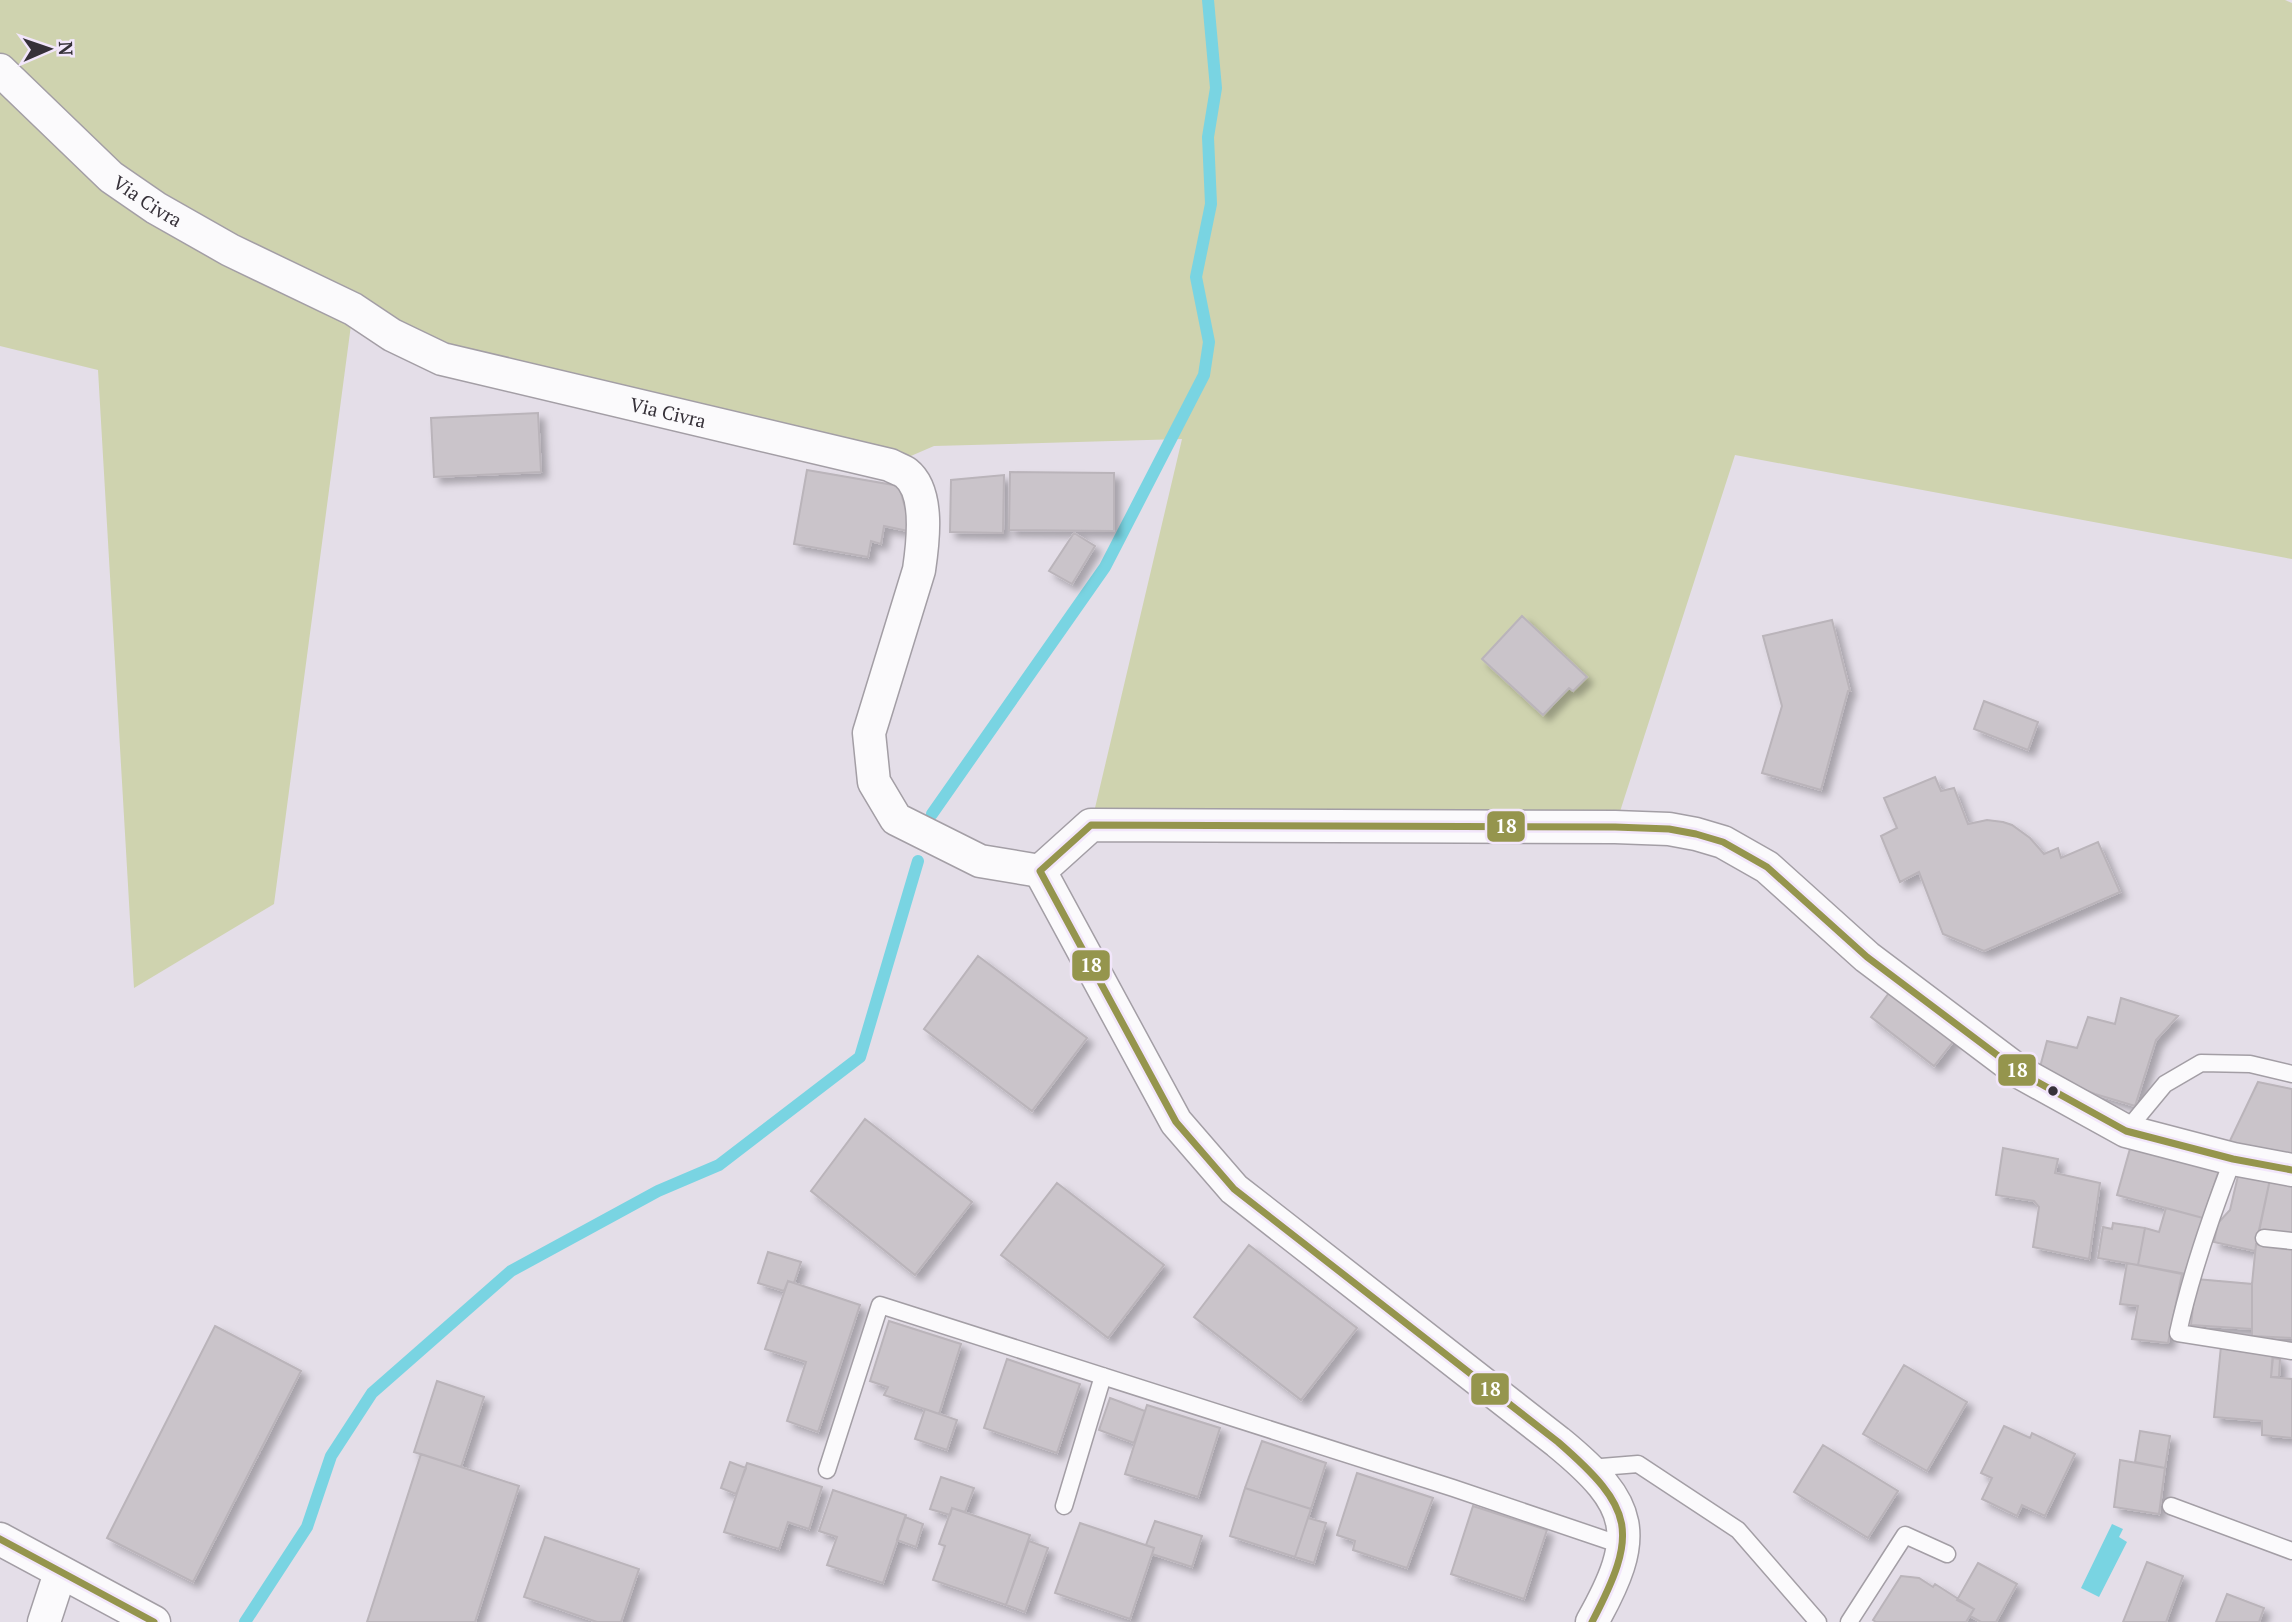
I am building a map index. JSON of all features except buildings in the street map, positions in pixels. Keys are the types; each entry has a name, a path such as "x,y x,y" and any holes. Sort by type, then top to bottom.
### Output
{"street":[{"name":"Via Civra","path":"0,70 111,177 156,208 230,250 353,309 418,349 442,359 890,465 906,473 916,485 919,495 923,513 923,544 919,570 869,733 874,782 896,819 980,861 1040,871"},
{"path":"1592,1622 1613,1586 1624,1546 1621,1515 1609,1492 1589,1468 1234,1189 1176,1122 1040,871 1091,825 1615,827 1669,829 1696,834 1723,842 1767,867 1867,957 2021,1073 2126,1131 2233,1159 2292,1170"},
{"path":"0,1539 154,1622"},
{"path":"44,1622 60,1573"}],"lane":[{"path":"2126,1131 2165,1084 2201,1063 2250,1064 2292,1074"},
{"path":"2233,1159 2188,1287 2178,1333 2292,1351"},
{"path":"2264,1238 2292,1241"},
{"path":"827,1470 880,1305 1453,1488 1624,1546"},
{"path":"1064,1506 1103,1376"},
{"path":"1589,1468 1638,1464 1738,1530 1818,1622"},
{"path":"2171,1506 2292,1550"},
{"path":"1849,1622 1905,1535 1947,1554"}],"green space":[{"path":"0,0 2285,0 2292,3 2292,559 1735,455 1615,827 1091,825 1182,439 934,446 890,465 442,359 353,310 274,904 134,988 98,370 0,346"}],"water":[{"path":"2112,1524 2123,1529 2119,1537 2127,1542 2099,1597 2081,1588"}],"waterway":[{"path":"932,814 1105,567 1204,375 1209,342 1196,277 1211,204 1208,137 1216,88 1208,0"},
{"path":"245,1622 307,1527 331,1456 372,1393 511,1271 658,1191 719,1165 860,1057 918,861"}],"transit line":[{"name":"18","path":"1592,1622 1617,1565 1622,1543 1622,1523 1615,1505 1602,1486 1558,1442 1234,1189 1176,1122 1040,871 1091,825 1615,827 1669,829 1696,834 1723,842 1767,867 1867,957 2021,1073 2126,1131 2233,1159 2292,1170"},
{"name":"18","path":"0,1539 154,1622"}]}
